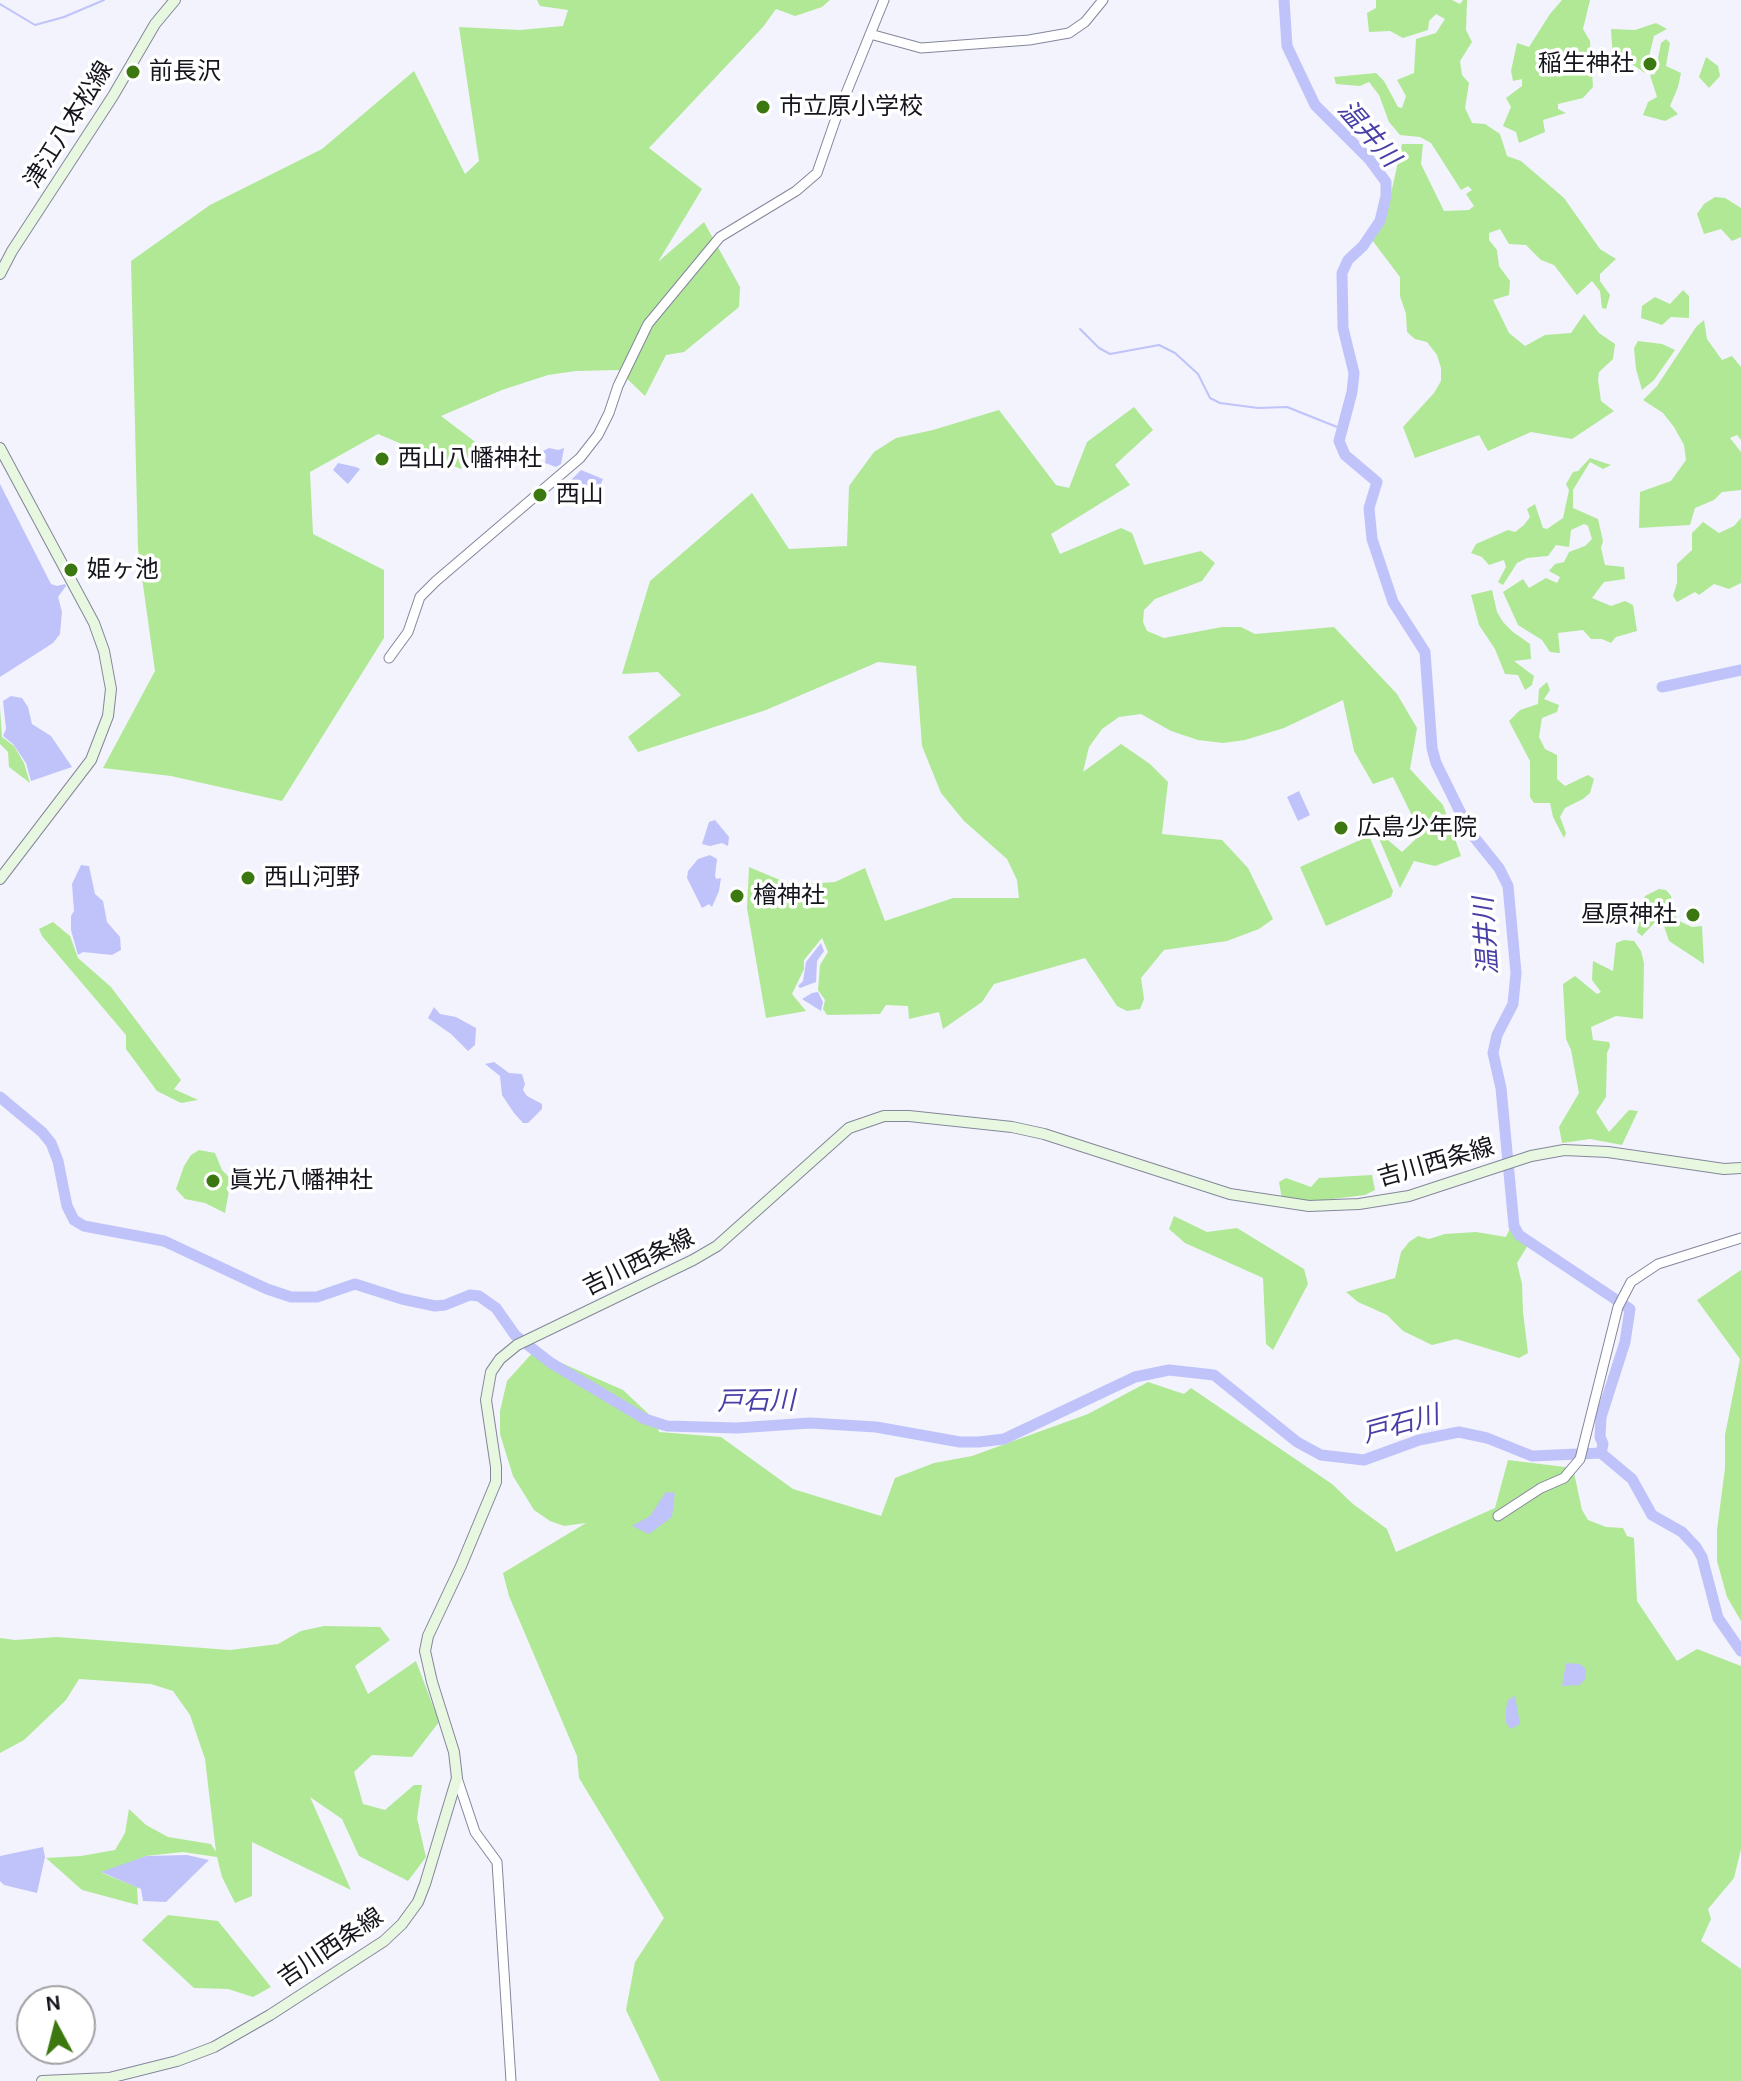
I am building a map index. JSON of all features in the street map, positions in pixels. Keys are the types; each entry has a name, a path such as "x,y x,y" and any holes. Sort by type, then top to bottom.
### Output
{"main road":[{"name":"津江八本松線","path":"0,274 155,24 175,0"},
{"path":"0,448 94,623 104,651 111,689 108,716 91,760 0,879"},
{"name":"吉川西条線","path":"42,2081 109,2078 177,2061 214,2047 270,2015 384,1941 402,1924 418,1902 457,1778 454,1752 425,1651 428,1636 496,1482 486,1400 491,1372 500,1359 517,1345 717,1246 849,1128 884,1116 1012,1127 1044,1134 1230,1194 1309,1206 1359,1204 1409,1196 1513,1162 1564,1150 1592,1150 1680,1165 1741,1168"}],"street":[{"path":"389,658 408,632 420,597 580,458 598,435 648,324 720,237 796,191 817,173 884,0"},
{"path":"870,34 921,48 1029,40 1069,33 1085,22 1103,0"},
{"path":"1498,1516 1541,1488 1564,1478 1580,1459 1618,1307 1631,1282 1655,1265 1741,1238"},
{"path":"457,1778 475,1832 497,1862 511,2081"}],"green space":[{"path":"537,0 830,0 822,7 795,16 776,9 763,27 649,148 702,189 658,262 704,222 740,287 739,307 684,352 666,355 645,396 618,370 576,371 548,375 502,390 441,416 478,444 461,469 378,434 310,472 313,534 384,570 384,638 282,801 171,776 103,768 155,671 138,549 131,261 210,205 322,149 414,71 465,174 479,161 459,27 520,30 563,26 568,10 540,6"},
{"path":"1376,0 1452,0 1460,4 1467,0 1466,30 1472,42 1460,61 1462,75 1469,83 1465,108 1472,123 1485,124 1500,134 1507,156 1521,161 1564,198 1600,249 1616,259 1600,274 1600,281 1610,295 1606,309 1602,308 1600,291 1592,281 1577,295 1554,265 1541,260 1526,245 1509,244 1500,229 1489,233 1489,240 1497,250 1499,266 1510,281 1509,295 1493,300 1509,333 1525,346 1545,335 1571,333 1584,314 1599,333 1615,344 1613,359 1599,372 1598,380 1601,401 1614,411 1572,439 1531,432 1488,451 1479,435 1415,458 1403,427 1434,393 1441,381 1441,368 1437,355 1427,342 1415,339 1407,332 1400,277 1372,240 1388,207 1402,144 1423,144 1421,164 1444,211 1469,210 1474,206 1466,194 1472,190 1468,186 1461,190 1431,143 1420,137 1400,135 1389,122 1379,95 1369,82 1360,86 1336,84 1334,77 1376,73 1398,107 1402,108 1406,96 1397,80 1414,73 1416,39 1436,33 1445,19 1436,14 1429,21 1428,30 1403,38 1390,31 1369,32 1367,13 1376,8"},
{"path":"1562,0 1590,0 1583,29 1590,41 1593,87 1583,98 1558,104 1558,109 1566,113 1543,120 1545,132 1519,143 1516,132 1503,126 1511,107 1506,98 1522,86 1522,79 1513,81 1511,71 1517,43 1529,47"},
{"path":"1656,23 1667,29 1654,36 1645,73 1632,64 1613,61 1611,29 1635,30"},
{"path":"1666,39 1670,43 1666,66 1681,73 1670,106 1678,114 1665,121 1643,115 1648,102 1657,97 1650,75 1655,74 1661,43"},
{"path":"1706,57 1718,66 1720,76 1709,88 1699,77"},
{"path":"1715,197 1725,198 1741,208 1741,237 1732,241 1721,229 1704,234 1697,214 1704,204"},
{"path":"1683,290 1689,296 1689,318 1671,317 1662,325 1641,318 1642,306 1655,297 1670,304"},
{"path":"1704,320 1707,339 1722,360 1732,356 1741,367 1741,440 1737,435 1730,438 1741,452 1741,490 1722,492 1714,500 1695,508 1690,525 1639,528 1640,492 1671,481 1686,460 1684,445 1674,427 1663,413 1643,400 1657,386 1696,327"},
{"path":"1638,341 1662,344 1675,350 1654,380 1642,390 1634,348"},
{"path":"1134,407 1153,430 1115,465 1130,485 1051,534 1060,554 1121,528 1132,533 1144,565 1201,551 1215,563 1202,581 1155,599 1144,610 1143,622 1147,631 1164,638 1222,627 1241,627 1255,634 1334,627 1397,694 1417,728 1410,769 1443,805 1461,856 1435,866 1414,861 1400,888 1375,829 1402,852 1421,834 1393,777 1373,784 1354,751 1343,700 1284,728 1223,743 1198,740 1171,731 1141,714 1119,717 1102,729 1089,747 1083,772 1121,744 1150,764 1168,782 1162,834 1222,840 1248,868 1273,919 1259,929 1227,941 1164,950 1141,978 1144,999 1140,1009 1127,1011 1117,1006 1085,958 994,984 982,1002 943,1029 939,1012 909,1019 908,1006 886,1005 880,1014 827,1015 823,1009 825,1000 818,990 820,965 828,952 822,938 804,960 804,969 792,994 806,1011 766,1018 747,908 749,867 792,885 835,882 865,868 885,921 953,898 1019,898 1017,880 1007,859 964,821 941,793 922,746 916,666 878,662 766,710 638,752 628,737 681,695 658,672 622,674 650,581 752,493 789,549 847,546 849,486 874,452 896,438 999,410 1056,485 1069,488 1087,442"},
{"path":"1590,458 1611,465 1603,469 1590,462 1573,490 1573,508 1598,519 1605,565 1624,567 1625,579 1604,582 1592,598 1611,606 1625,601 1633,605 1637,631 1616,637 1611,643 1591,639 1583,630 1558,633 1560,653 1550,652 1542,640 1518,625 1503,592 1523,579 1529,588 1546,578 1557,583 1560,577 1549,571 1555,564 1564,562 1569,552 1585,546 1592,539 1588,526 1584,524 1571,530 1569,547 1556,545 1548,556 1527,558 1517,563 1503,585 1498,582 1506,567 1504,560 1489,565 1482,557 1471,553 1476,544 1508,530 1515,532 1530,517 1527,509 1535,504 1543,528 1547,529 1563,518 1569,490 1566,484 1573,472 1578,471"},
{"path":"1741,518 1741,583 1729,589 1714,584 1699,595 1695,592 1677,602 1673,596 1677,564 1692,550 1692,533 1703,522 1719,533 1734,526"},
{"path":"1492,590 1497,612 1503,622 1530,644 1531,659 1514,661 1534,676 1532,685 1525,690 1518,675 1505,674 1495,649 1479,625 1471,595"},
{"path":"1547,682 1550,690 1544,699 1559,705 1557,712 1542,718 1539,737 1545,749 1557,755 1557,779 1565,786 1588,775 1594,779 1590,793 1565,808 1560,817 1566,833 1564,838 1553,817 1550,803 1534,803 1530,797 1530,761 1509,721 1520,710 1538,704 1539,689"},
{"path":"0,708 2,737 14,746 24,763 30,783 9,767 8,752 0,744"},
{"path":"1369,836 1393,891 1391,897 1326,926 1300,867"},
{"path":"1659,889 1666,890 1671,896 1674,915 1681,922 1692,927 1702,926 1704,964 1669,941 1664,926 1657,920 1642,936 1637,932 1645,896"},
{"path":"53,922 70,936 78,958 111,987 181,1080 174,1089 198,1100 181,1103 157,1091 126,1049 126,1035 42,936 39,929"},
{"path":"1634,941 1644,963 1643,1019 1616,1016 1591,1027 1593,1040 1609,1042 1610,1046 1607,1053 1606,1097 1596,1112 1609,1132 1629,1110 1638,1111 1622,1145 1590,1139 1562,1143 1559,1127 1579,1093 1566,1039 1563,984 1575,976 1597,994 1601,992 1592,980 1593,961 1613,971 1616,943"},
{"path":"199,1150 215,1153 222,1170 231,1179 225,1213 205,1203 185,1199 176,1189 184,1166 191,1155"},
{"path":"1372,1175 1375,1190 1365,1195 1316,1201 1282,1199 1279,1182 1286,1178 1311,1187 1319,1178"},
{"path":"1174,1216 1207,1232 1237,1228 1304,1269 1308,1284 1273,1350 1266,1344 1263,1278 1185,1243 1169,1229"},
{"path":"1511,1226 1528,1245 1517,1263 1522,1284 1528,1353 1519,1358 1456,1339 1432,1345 1403,1331 1387,1315 1358,1302 1346,1292 1395,1278 1401,1252 1418,1236 1429,1239 1445,1234 1476,1232 1506,1237"},
{"path":"1741,1270 1741,1621 1727,1597 1717,1561 1725,1435 1740,1359 1697,1300"},
{"path":"534,1351 623,1390 656,1421 659,1432 721,1437 793,1489 881,1516 895,1478 934,1463 972,1456 1088,1414 1148,1382 1184,1394 1191,1388 1332,1484 1387,1529 1396,1552 1495,1508 1508,1460 1573,1468 1582,1510 1588,1520 1606,1527 1623,1528 1627,1536 1634,1538 1637,1601 1677,1661 1697,1649 1741,1666 1741,1849 1734,1878 1708,1909 1711,1919 1701,1941 1741,1969 1741,2081 660,2081 626,2010 635,1962 664,1918 579,1778 577,1756 509,1596 503,1573 586,1523 564,1526 534,1510 513,1476 500,1434 500,1411 507,1381"},
{"path":"324,1626 380,1627 390,1640 355,1666 368,1694 416,1661 439,1722 412,1757 372,1755 354,1772 363,1804 385,1810 414,1785 422,1785 417,1818 426,1857 408,1881 359,1856 342,1819 310,1797 351,1890 252,1842 252,1896 235,1903 222,1877 217,1857 183,1852 146,1856 102,1873 137,1887 138,1905 82,1890 46,1858 115,1850 125,1833 129,1809 146,1825 168,1837 211,1844 216,1852 205,1759 190,1715 173,1691 151,1684 79,1679 66,1700 24,1740 0,1753 0,1638 57,1637 230,1650 278,1644 301,1631"},
{"path":"168,1915 218,1921 271,1987 253,1997 228,1989 194,1988 142,1940"}],"water":[{"path":"564,448 561,464 556,467 545,463 543,451"},
{"path":"338,463 360,469 348,484 333,470"},
{"path":"581,470 603,479 595,497 569,482"},
{"name":"姫ヶ池","path":"0,484 51,584 66,586 58,597 62,612 60,634 53,643 0,677"},
{"path":"11,696 22,698 32,724 51,736 72,767 31,781 26,763 13,744 3,736 6,729 3,701"},
{"path":"1299,791 1310,815 1298,821 1287,797"},
{"path":"715,820 729,837 728,846 722,843 702,844 709,822"},
{"path":"710,855 717,859 716,879 721,878 712,907 709,904 702,908 687,878 688,871 698,859"},
{"path":"81,865 89,866 95,894 103,901 107,922 120,937 121,950 112,955 83,952 78,955 71,930 74,911 72,884"},
{"path":"821,943 824,951 817,961 816,982 800,988 806,962"},
{"path":"818,992 823,1002 821,1011 802,999"},
{"path":"434,1007 440,1014 456,1017 476,1028 475,1045 468,1051 428,1018"},
{"path":"494,1062 509,1073 522,1074 523,1090 527,1096 542,1104 542,1109 528,1123 523,1123 514,1113 502,1095 500,1076 485,1064"},
{"path":"666,1492 675,1493 672,1517 649,1534 632,1526 650,1516"},
{"path":"1566,1663 1580,1664 1586,1669 1585,1679 1580,1685 1562,1686"},
{"path":"1515,1696 1520,1724 1511,1729 1506,1723 1506,1709 1508,1700"},
{"path":"43,1847 45,1857 37,1893 4,1885 0,1881 0,1856"},
{"path":"187,1855 209,1860 166,1902 143,1901 141,1889 101,1872 146,1856"}],"waterway":[{"path":"0,4 35,25 104,0"},
{"name":"温井川","path":"1284,0 1287,46 1315,105 1369,159 1386,182 1380,221 1363,246 1348,260 1342,273 1343,328 1354,373 1339,441 1345,455 1377,482 1369,508 1372,539 1393,602 1425,652 1432,748 1436,763 1470,832 1499,868 1508,886 1516,973 1513,1004 1497,1035 1493,1053 1501,1088 1514,1226 1519,1235 1630,1309 1625,1342 1601,1417 1601,1453"},
{"path":"1080,329 1099,348 1110,354 1159,345 1175,353 1198,374 1210,398 1220,403 1258,408 1287,407 1342,429"},
{"path":"1662,687 1741,670"},
{"name":"戸石川","path":"0,1097 51,1143 67,1206 74,1220 84,1226 164,1241 291,1297 317,1297 355,1284 435,1306 470,1295 479,1296 496,1308 515,1335 551,1363 645,1419 667,1426 737,1428 810,1423 876,1427 960,1442 979,1442 1004,1439 1135,1377 1169,1370 1214,1375 1297,1442 1321,1455 1364,1460 1419,1440 1459,1432 1487,1438 1532,1456 1601,1453"},
{"name":"温井川","path":"1601,1453 1632,1479 1652,1515 1682,1532 1696,1547 1702,1557 1718,1618 1741,1651"}],"place":[{"name":"稲生神社","path":"1650,64"},
{"name":"前長沢","path":"133,72"},
{"name":"市立原小学校","path":"763,107"},
{"name":"西山八幡神社","path":"382,459"},
{"name":"西山","path":"540,495"},
{"name":"姫ヶ池","path":"71,570"},
{"name":"広島少年院","path":"1341,828"},
{"name":"西山河野","path":"248,878"},
{"name":"檜神社","path":"737,896"},
{"name":"昼原神社","path":"1693,915"},
{"name":"眞光八幡神社","path":"213,1181"}]}
